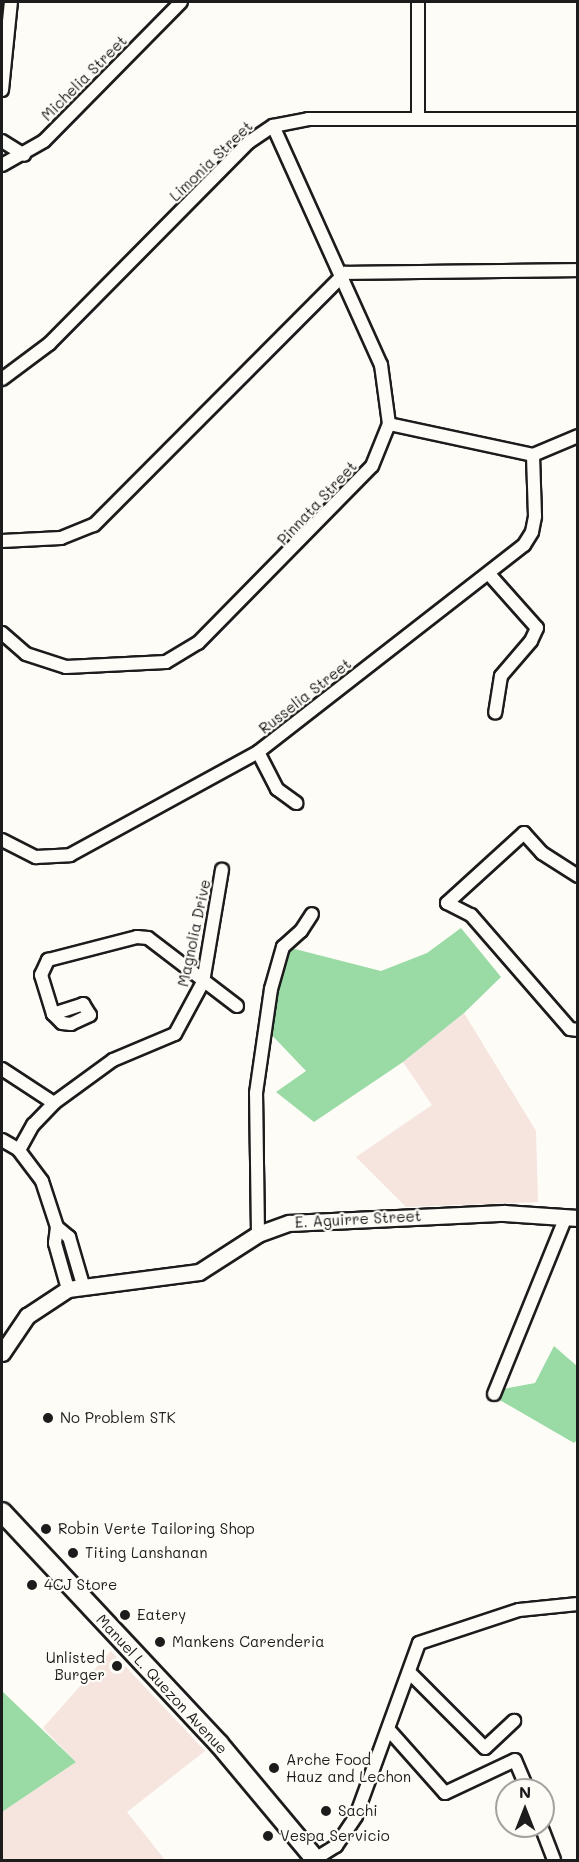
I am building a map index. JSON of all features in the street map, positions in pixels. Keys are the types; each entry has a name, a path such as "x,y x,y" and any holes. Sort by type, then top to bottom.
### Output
{"main road":[{"name":"Manuel L. Quezon Avenue","path":"2,1512 219,1744 316,1860"}],"street":[{"path":"2,90 5,25 11,2"},
{"name":"Michelia Street","path":"2,165 24,155 44,141 181,2"},
{"path":"417,2 418,118"},
{"name":"Limonia Street","path":"2,379 49,344 249,142 273,126 308,119 578,119"},
{"name":"Pinnata Street","path":"2,633 26,654 66,667 152,664 180,656 261,582 372,466 389,424 381,365 273,126"},
{"path":"2,141 24,155"},
{"path":"2,541 62,538 94,525 340,277 351,270 578,270"},
{"path":"389,424 533,455 578,436"},
{"name":"Russelia Street","path":"2,840 36,857 70,855 258,752 524,545 532,532 533,455"},
{"path":"489,574 537,628 531,641 501,676 495,713"},
{"path":"258,752 277,789 296,803"},
{"path":"578,876 542,852 524,833 447,903 471,915 572,1031 578,1030"},
{"name":"Magnolia Drive","path":"20,1150 33,1125 54,1103 113,1060 175,1034 202,982 222,870"},
{"path":"258,1234 256,1093 271,989 283,947 301,931 312,914"},
{"path":"53,1014 41,975 48,960 137,937 148,938 202,982 237,1006"},
{"path":"2,1069 54,1103"},
{"path":"2,1140 20,1150 42,1181 57,1227 55,1243 68,1289"},
{"name":"E. Aguirre Street","path":"2,1353 27,1316 68,1289 83,1285 199,1272 258,1234 289,1223 504,1213 572,1217"},
{"path":"494,1394 572,1217"},
{"path":"57,1227 69,1237 83,1285"},
{"path":"316,1860 336,1846 349,1829 389,1730 419,1643 427,1638 519,1610 578,1604"},
{"path":"409,1672 485,1748 514,1721"},
{"path":"389,1730 445,1793 514,1760 524,1778"},
{"path":"546,1838 554,1860"}],"shaded area":[{"path":"464,1013 536,1131 538,1202 406,1207 356,1157 432,1105 403,1062"},
{"path":"111,1651 205,1751 127,1812 165,1860 2,1860 2,1812 76,1762 43,1728"}],"green space":[{"path":"461,928 501,977 464,1013 403,1062 314,1122 276,1092 306,1071 267,1030 291,948 381,971 427,953"},
{"path":"554,1346 577,1366 577,1440 574,1443 498,1399 503,1389 535,1383"},
{"path":"2,1691 76,1762 2,1812"}],"place":[{"name":"No Problem STK","path":"48,1418"},
{"name":"Robin Verte Tailoring Shop","path":"46,1529"},
{"name":"Titing Lanshanan","path":"73,1553"},
{"name":"4CJ Store","path":"32,1585"},
{"name":"Eatery","path":"125,1615"},
{"name":"Mankens Carenderia","path":"160,1642"},
{"name":"Unlisted Burger","path":"117,1666"},
{"name":"Arche Food Hauz and Lechon","path":"274,1768"},
{"name":"Sachi","path":"326,1811"},
{"name":"Vespa Servicio","path":"268,1836"}]}
